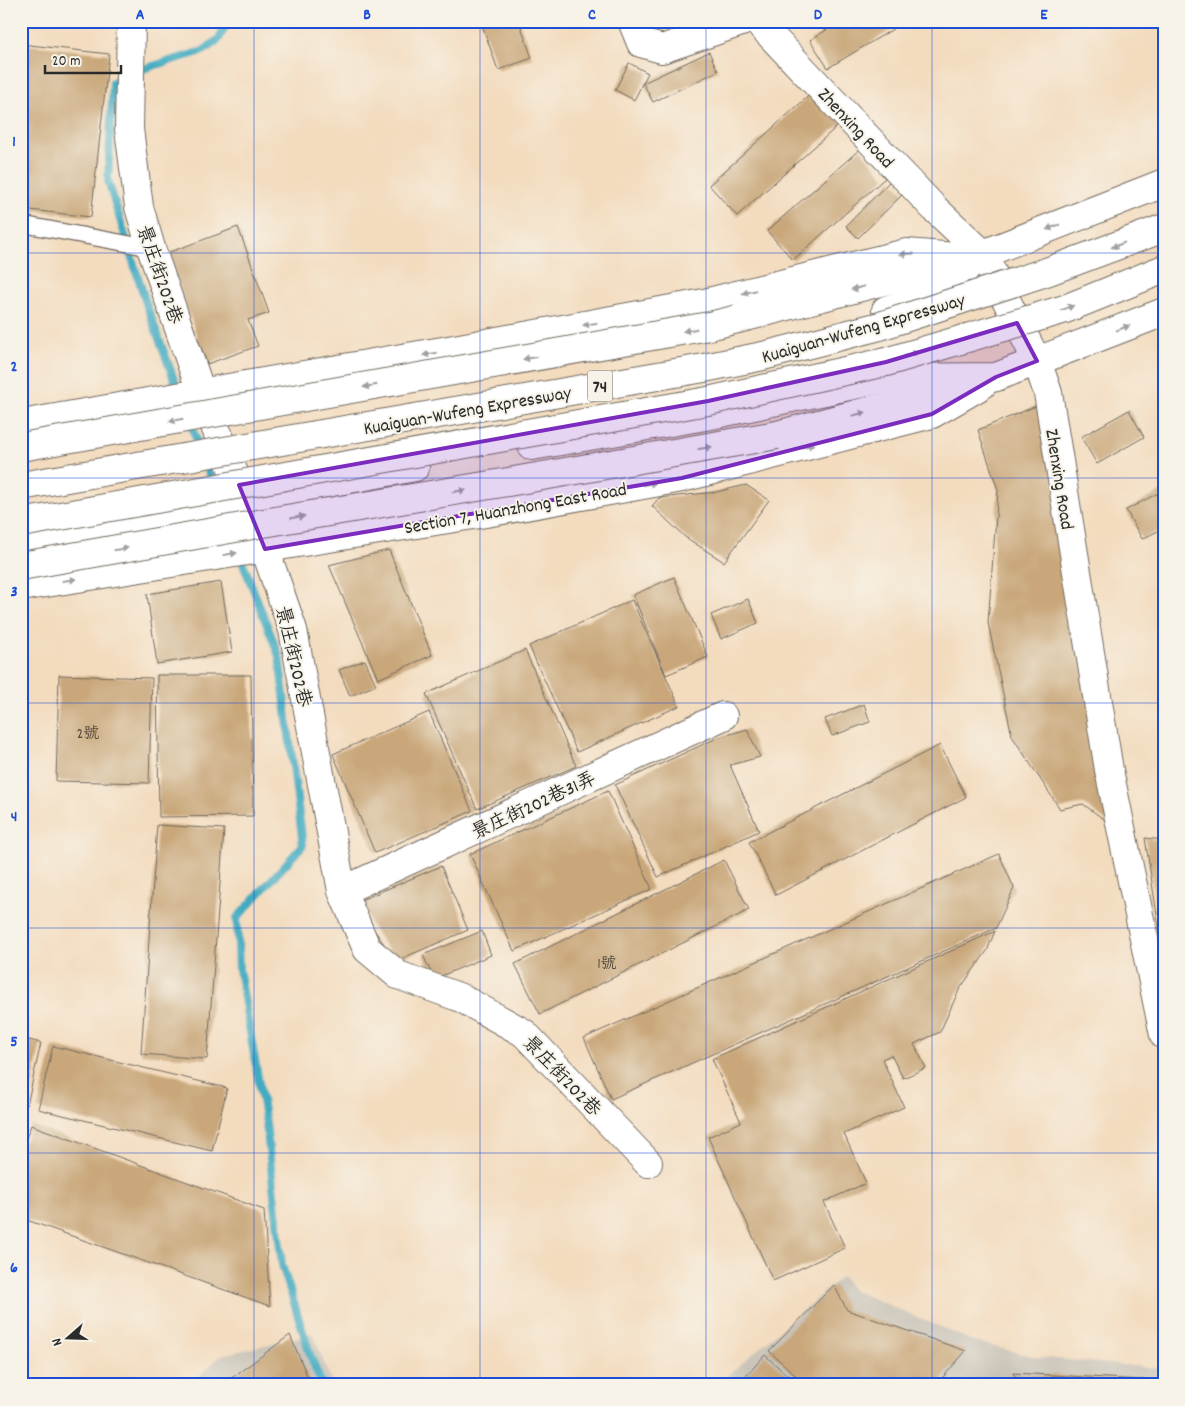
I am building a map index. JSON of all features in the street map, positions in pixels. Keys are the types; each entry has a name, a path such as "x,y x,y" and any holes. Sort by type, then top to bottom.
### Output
{"main road":[{"name":"景庄街202巷","path":"131,21 128,129 138,206 201,392 206,445 228,501 265,549 293,630 342,891 367,949 398,975 461,998 524,1033 648,1162"},
{"path":"632,21 642,43 662,48 744,21"},
{"name":"Zhenxing Road","path":"757,21 978,256 1037,361 1048,393 1108,770 1164,1035"},
{"path":"21,447 699,328 738,319 978,256 1164,183"},
{"name":"Kuaiguan-Wufeng Expressway","path":"21,486 694,370 763,356 880,326 1049,271 1164,228"},
{"path":"21,424 454,349 704,303 906,253 978,256"},
{"path":"21,477 565,382 764,345 878,313 953,287 978,256"},
{"name":"Kuaiguan-Wufeng Expressway","path":"21,523 708,401 781,386 886,362 1065,309 1164,269"},
{"name":"Section 7, Huanzhong East Road","path":"21,587 476,515 682,478 932,414 996,377 1164,312"},
{"path":"21,566 777,435 996,377"},
{"name":"Section 7, Huanzhong East Road","path":"21,538 711,415 887,378 996,377"},
{"name":"景庄街202巷31弄","path":"342,891 723,716"}],"lane":[{"path":"21,224 151,248"}],"highlighted area":[{"path":"1017,323 1037,361 996,377 932,414 682,478 265,549 239,485 708,401 886,362"}],"shaded area":[{"path":"842,1276 853,1290 975,1342 1035,1357 1164,1369 1164,1385 717,1385"},
{"path":"313,1334 333,1385 189,1385 222,1355"}],"building":[{"path":"519,21 532,58 498,70 481,22"},
{"path":"841,21 888,21 893,29 828,68 810,40"},
{"path":"21,44 109,54 91,217 21,209"},
{"path":"709,52 718,71 653,102 643,83"},
{"path":"629,63 648,73 634,100 615,90"},
{"path":"814,91 842,122 737,216 709,185"},
{"path":"860,149 885,178 793,260 767,231"},
{"path":"891,180 904,193 858,238 846,226"},
{"path":"238,227 269,313 248,320 258,346 207,364 167,253"},
{"path":"1041,404 1109,823 1083,804 1060,809 1012,736 988,623 998,490 978,430"},
{"path":"1129,410 1144,437 1097,464 1081,437"},
{"path":"746,485 769,500 724,562 685,537 652,506 659,498 716,492"},
{"path":"1164,490 1164,528 1142,539 1126,510"},
{"path":"389,550 432,655 378,679 329,565"},
{"path":"674,577 708,657 666,675 633,595"},
{"path":"221,582 232,652 157,664 147,594"},
{"path":"748,599 758,623 721,639 711,615"},
{"path":"632,600 679,706 577,752 529,646"},
{"path":"525,650 576,766 477,809 426,694"},
{"path":"365,660 376,685 350,696 339,670"},
{"path":"59,675 152,678 149,783 56,781"},
{"path":"157,675 251,675 253,816 159,817"},
{"path":"864,704 870,722 832,736 825,719"},
{"path":"429,712 472,811 375,853 333,754"},
{"path":"747,729 760,757 730,765 759,831 658,877 615,785 717,738"},
{"path":"940,745 966,797 776,895 749,842"},
{"path":"608,791 652,889 514,951 470,854"},
{"path":"157,825 224,829 207,1059 141,1054"},
{"path":"1145,838 1164,840 1163,953"},
{"path":"999,854 1014,888 996,928 611,1099 584,1038"},
{"path":"724,860 749,910 540,1014 515,964"},
{"path":"441,866 468,930 396,961 372,927 361,900"},
{"path":"482,931 491,955 434,979 423,955"},
{"path":"995,931 987,951 959,990 940,1032 914,1044 926,1068 903,1078 891,1055 882,1059 904,1107 844,1134 866,1183 824,1202 845,1248 773,1281 708,1137 741,1122 712,1059"},
{"path":"21,1038 41,1043 27,1105 21,1104"},
{"path":"53,1046 227,1088 212,1151 38,1109"},
{"path":"31,1125 264,1210 270,1306 21,1218 21,1152"},
{"path":"834,1285 847,1310 966,1351 936,1385 806,1385 769,1351"},
{"path":"290,1335 311,1385 222,1385"},
{"path":"765,1355 798,1385 738,1385"},
{"path":"1012,1373 1164,1381 1164,1385 1024,1385"}],"waterway":[{"path":"136,71 203,51 219,39 228,21"},
{"path":"125,76 113,82 108,181 147,306 179,393"},
{"path":"190,422 213,484"},
{"path":"241,558 279,656 303,845 237,918 239,969 266,1123 282,1265 311,1357 322,1385"}]}
